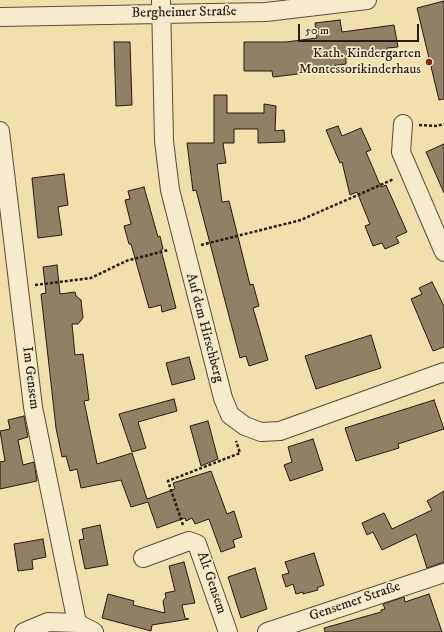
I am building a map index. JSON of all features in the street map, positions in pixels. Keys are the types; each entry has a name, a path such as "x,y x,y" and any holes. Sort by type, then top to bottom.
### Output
{"street":[{"name":"Bergheimer Straße","path":"0,17 161,7 266,12 366,0"},
{"name":"Auf dem Hirschberg","path":"161,7 164,141 170,190 183,249 223,398 230,414 245,426 261,432 280,431 444,372"},
{"path":"403,124 401,152 444,252"},
{"name":"Im Gensem","path":"0,131 33,407 77,623"},
{"name":"Alt Gensem","path":"143,558 189,541 197,544 228,632"},
{"name":"Gensemer Straße","path":"267,632 444,572"},
{"path":"24,632 48,622 77,623 94,632"}],"path":[{"path":"403,124 437,126 444,124"},
{"path":"19,287 92,278 126,261 172,249 183,249 301,220 409,172"},
{"path":"189,541 168,481 240,453 236,441 245,426"}],"building":[{"path":"444,1 444,99 439,100 417,8"},
{"path":"340,20 342,32 394,25 398,47 387,48 388,53 346,58 346,64 314,68 314,72 273,77 272,71 244,71 244,42 286,42 317,38 315,23"},
{"path":"114,42 130,42 132,105 116,106"},
{"path":"214,95 227,95 227,113 264,113 264,104 276,106 275,131 284,130 285,142 258,143 258,129 234,129 234,143 223,143 226,163 217,164 222,202 229,201 250,285 253,284 259,306 253,308 268,360 249,366 246,356 240,358 196,190 193,191 187,143 214,143"},
{"path":"338,126 342,136 361,128 371,150 366,152 381,187 386,185 407,232 396,237 399,243 385,249 382,243 373,246 365,226 370,224 357,192 350,195 342,162 340,163 326,130"},
{"path":"444,144 444,193 426,152"},
{"path":"64,174 68,205 58,207 62,235 38,238 32,178"},
{"path":"144,187 158,237 160,236 163,249 161,250 176,308 162,312 161,305 149,308 131,244 129,244 124,226 131,224 125,200 130,199 128,191"},
{"path":"57,265 60,294 75,292 76,296 81,300 83,318 78,324 72,324 75,355 83,354 89,400 84,401 97,464 132,453 147,499 175,489 173,483 211,471 227,514 234,511 242,537 233,540 235,547 221,552 209,519 195,524 192,518 186,521 185,518 157,528 148,502 131,507 121,480 81,488 77,469 70,471 66,456 62,457 56,428 41,294 46,293 43,267"},
{"path":"432,282 444,306 444,347 433,351 411,299 422,294 419,288"},
{"path":"371,335 381,368 316,389 305,356"},
{"path":"189,357 195,379 172,385 166,363"},
{"path":"174,399 177,411 138,422 146,448 132,452 119,414"},
{"path":"434,400 444,429 398,444 399,448 356,461 345,428"},
{"path":"24,416 28,437 18,440 23,465 34,462 37,481 0,489 0,462 5,461 0,431 10,429 8,420"},
{"path":"208,421 218,459 201,466 190,426"},
{"path":"313,439 323,470 290,481 284,465 292,462 288,447"},
{"path":"444,491 444,562 427,568 416,534 382,550 373,532 367,535 362,523 384,513 392,529 432,510 427,501"},
{"path":"100,525 108,565 85,569 79,540 84,539 82,529"},
{"path":"43,539 46,557 32,560 33,569 18,571 14,544"},
{"path":"314,553 324,585 317,588 318,590 303,594 303,592 296,594 293,584 286,587 282,575 289,573 285,562"},
{"path":"184,562 195,603 182,605 185,618 189,619 152,625 151,631 102,618 108,594 134,601 133,605 165,613 163,601 166,597 165,593 175,591 169,566"},
{"path":"255,568 267,609 241,618 228,577"},
{"path":"429,594 442,632 325,632 324,628 381,612 381,610 385,609 383,604 404,597 405,602"}],"place":[{"name":"Kath. Kindergarten Montessorikinderhaus","path":"429,62"}]}
